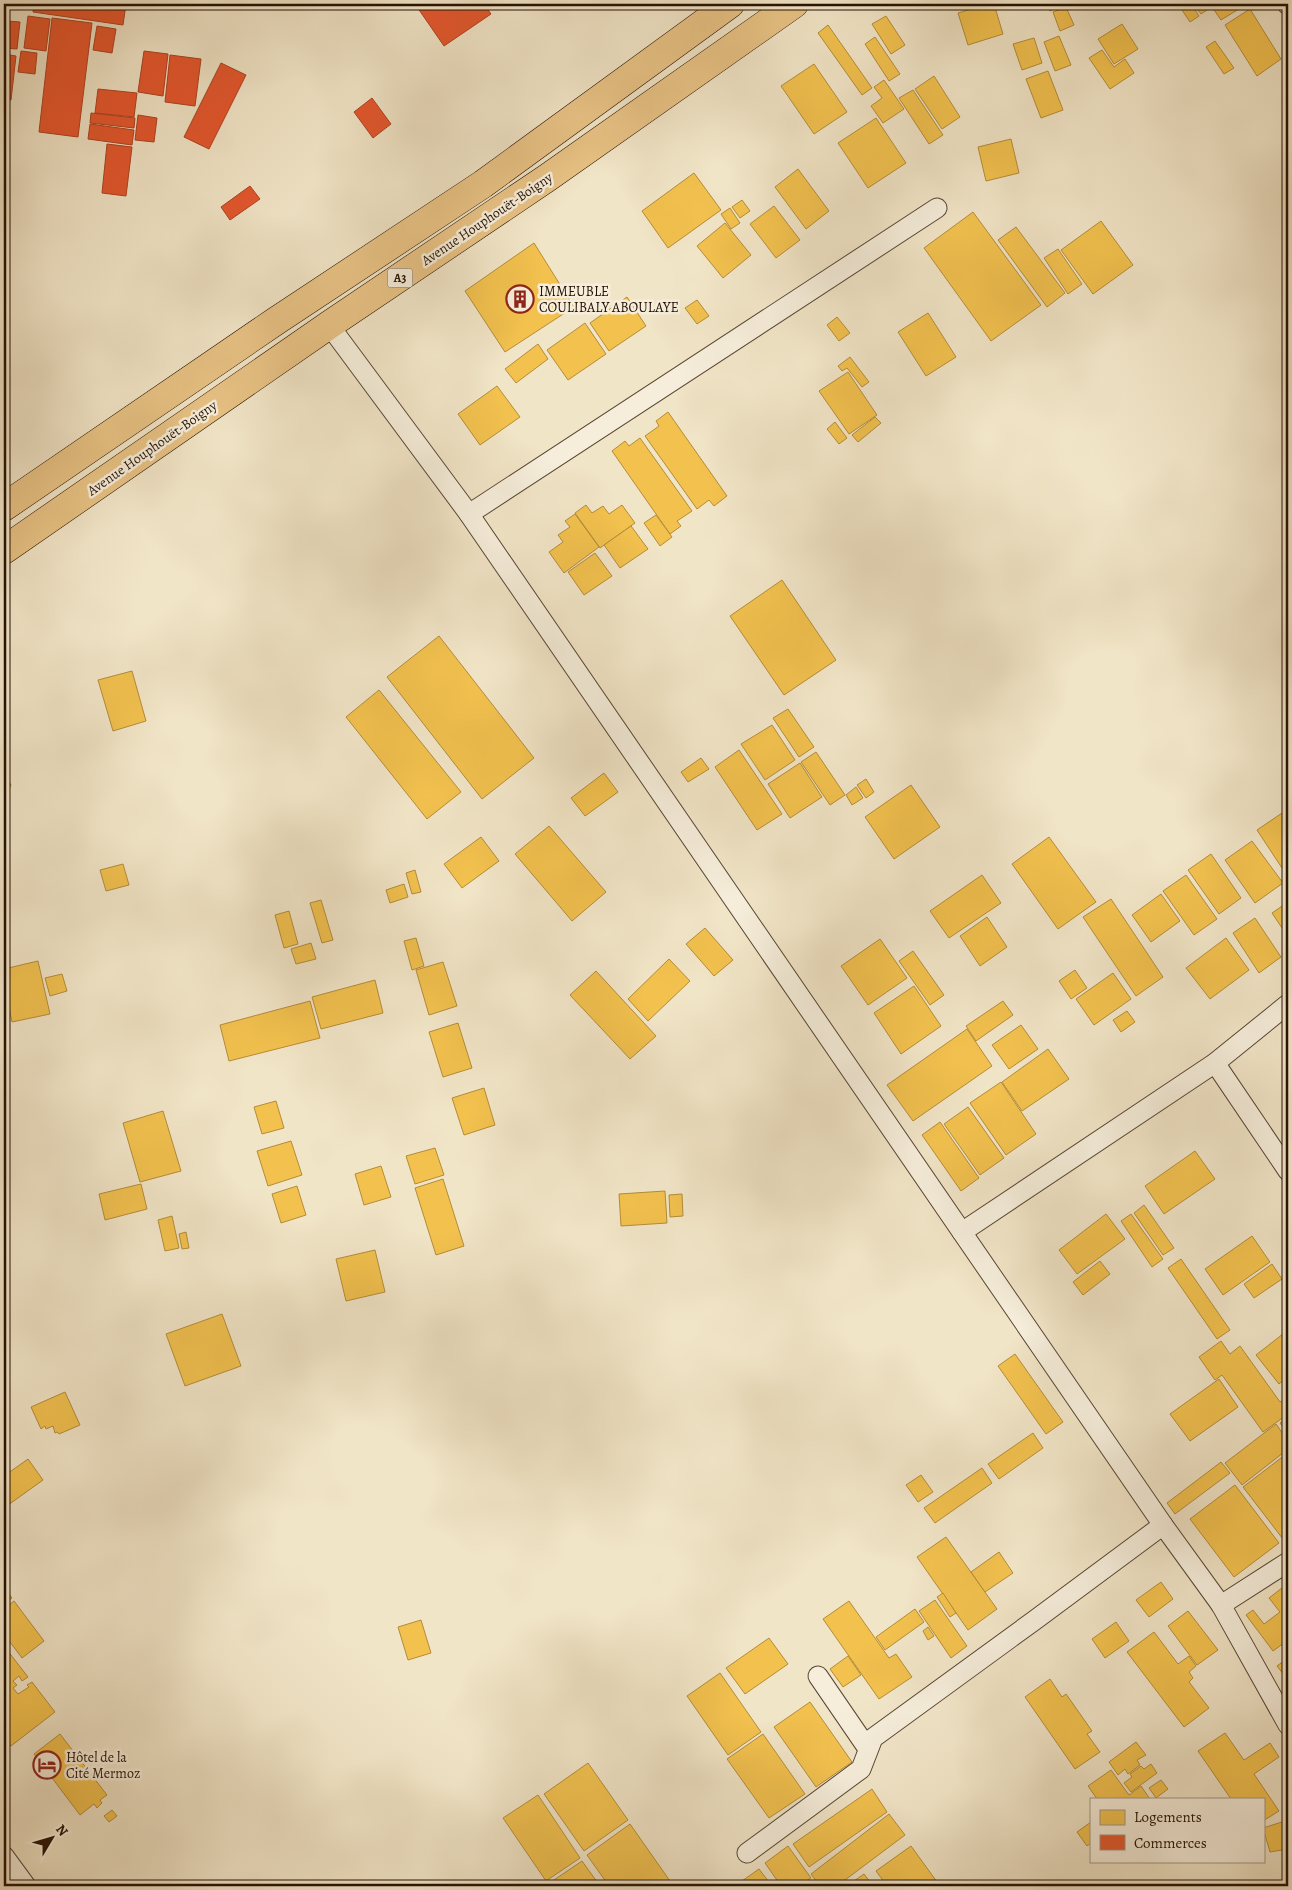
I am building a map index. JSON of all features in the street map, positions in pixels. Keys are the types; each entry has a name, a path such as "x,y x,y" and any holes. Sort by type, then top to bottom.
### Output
{"highway":[{"name":"A3","path":"4,507 483,184 730,4"},
{"name":"Avenue Houphouët-Boigny","path":"4,550 547,178 794,4"}],"street":[{"path":"469,514 937,208"},
{"path":"330,325 469,514 1162,1525 1221,1605 1288,1725"},
{"path":"962,1232 1215,1063 1288,1004"},
{"path":"1215,1063 1288,1171"},
{"path":"747,1853 861,1769 873,1738 1162,1525"},
{"path":"1221,1605 1288,1562"},
{"path":"818,1676 868,1750"},
{"path":"4,1856 26,1886"}],"building: Logements":[{"path":"994,4 1003,34 968,45 958,13"},
{"path":"1046,4 1063,4 1050,11"},
{"path":"1178,4 1191,4 1199,16 1190,22"},
{"path":"1193,4 1208,4 1210,8 1201,14"},
{"path":"1210,4 1247,4 1221,20"},
{"path":"1066,7 1074,25 1060,31 1053,12"},
{"path":"1250,9 1281,59 1257,76 1225,25"},
{"path":"886,16 905,45 891,54 872,24"},
{"path":"1122,24 1138,49 1114,64 1098,39"},
{"path":"828,25 872,88 862,95 818,33"},
{"path":"1059,36 1071,65 1055,71 1044,42"},
{"path":"875,37 900,74 889,81 865,44"},
{"path":"1034,38 1042,63 1022,70 1013,44"},
{"path":"1215,41 1234,68 1224,74 1206,47"},
{"path":"1102,50 1114,67 1125,59 1134,73 1110,89 1089,58"},
{"path":"814,64 847,112 814,134 781,86"},
{"path":"1048,71 1063,110 1041,118 1026,79"},
{"path":"934,76 960,117 942,129 915,89"},
{"path":"884,80 904,109 883,123 871,106 882,98 874,87"},
{"path":"913,90 943,135 929,144 899,98"},
{"path":"876,118 906,163 868,188 838,143"},
{"path":"1011,139 1019,173 986,181 978,147"},
{"path":"798,169 829,211 806,229 775,187"},
{"path":"694,173 721,210 668,248 642,211"},
{"path":"742,200 750,211 740,218 732,207"},
{"path":"774,206 800,240 776,258 750,224"},
{"path":"730,208 740,223 731,229 721,214"},
{"path":"973,212 1041,305 991,341 924,248"},
{"path":"1101,221 1133,265 1093,294 1061,250"},
{"path":"725,223 751,255 723,278 697,246"},
{"path":"1016,227 1065,293 1047,307 998,240"},
{"name":"IMMEUBLE COULIBALY ABOULAYE","path":"534,243 574,307 505,352 465,291"},
{"path":"1058,249 1082,284 1068,294 1044,258"},
{"path":"627,297 646,326 609,351 590,323"},
{"path":"697,300 709,316 697,324 685,308"},
{"path":"928,313 956,357 926,376 898,332"},
{"path":"837,317 850,333 839,341 827,325"},
{"path":"585,323 606,354 568,380 547,350"},
{"path":"538,344 548,359 516,383 505,369"},
{"path":"850,357 869,382 862,387 847,368 842,371 838,366"},
{"path":"848,372 877,415 849,434 819,391"},
{"path":"497,386 520,417 480,445 458,414"},
{"path":"668,412 727,496 714,506 709,500 697,509 645,436 659,426 656,421"},
{"path":"875,417 881,423 858,442 852,435"},
{"path":"835,422 847,438 839,444 827,429"},
{"path":"640,438 692,511 677,521 681,526 670,534 612,451 625,441 629,446"},
{"path":"586,505 592,513 603,506 609,514 622,505 635,523 600,548 575,513"},
{"path":"575,514 599,547 564,573 549,552 563,542 558,535 570,527 565,521"},
{"path":"656,515 672,537 660,546 644,523"},
{"path":"631,526 648,549 620,568 604,545"},
{"path":"595,553 612,576 584,595 568,572"},
{"path":"782,580 836,660 784,695 730,616"},
{"path":"439,636 534,758 482,799 387,677"},
{"path":"132,671 146,721 113,731 98,680"},
{"path":"379,690 461,792 427,819 346,717"},
{"path":"788,709 814,747 799,757 773,718"},
{"path":"772,725 795,760 765,780 741,744"},
{"path":"739,750 782,814 757,830 715,767"},
{"path":"816,752 845,795 830,805 801,762"},
{"path":"701,758 709,769 688,782 681,772"},
{"path":"800,763 822,797 790,818 768,784"},
{"path":"604,773 618,792 585,816 571,798"},
{"path":"4,774 11,785 4,801"},
{"path":"866,779 874,792 866,798 857,785"},
{"path":"911,785 940,827 894,859 865,817"},
{"path":"856,787 863,798 852,805 846,795"},
{"path":"1288,809 1288,864 1282,868 1257,830"},
{"path":"549,826 606,892 572,921 515,854"},
{"path":"481,837 499,861 462,888 444,864"},
{"path":"1049,837 1096,902 1058,929 1012,864"},
{"path":"1252,841 1283,883 1255,903 1225,860"},
{"path":"1211,854 1241,898 1219,914 1188,870"},
{"path":"123,864 129,885 106,891 100,870"},
{"path":"415,870 421,892 412,894 406,873"},
{"path":"982,875 1001,903 949,938 930,911"},
{"path":"1186,875 1217,919 1194,935 1163,891"},
{"path":"404,884 408,897 390,903 386,890"},
{"path":"1161,894 1180,921 1151,942 1132,915"},
{"path":"1111,899 1163,977 1136,996 1083,917"},
{"path":"321,900 333,940 322,943 310,903"},
{"path":"1288,902 1288,937 1272,913"},
{"path":"289,911 298,944 284,948 275,915"},
{"path":"987,917 1007,947 980,966 960,936"},
{"path":"1255,918 1281,957 1259,973 1233,933"},
{"path":"705,928 733,960 714,976 686,944"},
{"path":"416,938 424,966 412,970 404,941"},
{"path":"1226,938 1249,970 1210,999 1186,968"},
{"path":"880,939 907,978 868,1005 841,966"},
{"path":"311,943 316,959 296,964 291,949"},
{"path":"913,951 944,995 930,1005 899,961"},
{"path":"669,959 690,981 648,1021 628,999"},
{"path":"38,961 50,1014 12,1022 4,984 4,969"},
{"path":"443,962 457,1006 429,1015 416,970"},
{"path":"1075,970 1087,988 1071,999 1059,981"},
{"path":"596,971 656,1036 630,1059 570,995"},
{"path":"1113,973 1131,999 1094,1025 1076,999"},
{"path":"62,974 67,991 50,996 45,978"},
{"path":"375,980 383,1013 321,1029 312,997"},
{"path":"914,986 941,1026 901,1054 874,1013"},
{"path":"310,1001 320,1038 229,1061 220,1025"},
{"path":"1003,1001 1013,1015 976,1041 966,1026"},
{"path":"1127,1011 1135,1022 1121,1032 1113,1020"},
{"path":"458,1023 472,1068 443,1077 429,1032"},
{"path":"1021,1025 1038,1049 1009,1069 992,1045"},
{"path":"967,1029 992,1066 913,1121 887,1085"},
{"path":"1048,1049 1069,1079 1022,1111 1002,1082"},
{"path":"1001,1082 1036,1134 1006,1155 970,1103"},
{"path":"484,1088 495,1125 464,1135 452,1098"},
{"path":"276,1101 284,1128 262,1134 254,1107"},
{"path":"968,1107 1004,1158 980,1175 944,1124"},
{"path":"163,1111 181,1171 140,1182 123,1123"},
{"path":"940,1122 979,1178 961,1191 922,1135"},
{"path":"291,1141 302,1175 268,1186 257,1151"},
{"path":"435,1148 444,1175 415,1184 406,1156"},
{"path":"1195,1151 1215,1179 1164,1214 1145,1186"},
{"path":"381,1166 391,1197 364,1205 355,1174"},
{"path":"443,1179 464,1246 436,1255 415,1188"},
{"path":"141,1184 147,1209 105,1220 99,1194"},
{"path":"297,1186 306,1215 281,1223 272,1194"},
{"path":"665,1191 667,1223 621,1226 619,1194"},
{"path":"682,1194 683,1216 670,1217 669,1195"},
{"path":"1144,1205 1174,1248 1163,1255 1134,1213"},
{"path":"1106,1214 1125,1239 1077,1274 1059,1250"},
{"path":"1131,1214 1163,1259 1152,1267 1121,1221"},
{"path":"172,1216 179,1248 165,1251 158,1220"},
{"path":"186,1232 189,1248 182,1249 179,1234"},
{"path":"1252,1236 1270,1262 1223,1295 1205,1269"},
{"path":"375,1250 385,1292 346,1301 336,1259"},
{"path":"1181,1259 1230,1330 1217,1339 1168,1268"},
{"path":"1100,1261 1110,1274 1083,1295 1073,1282"},
{"path":"1272,1264 1282,1279 1254,1298 1244,1284"},
{"path":"222,1314 241,1366 185,1386 166,1334"},
{"path":"1288,1330 1288,1376 1279,1384 1256,1355"},
{"path":"1221,1341 1230,1354 1240,1346 1280,1402 1286,1398 1288,1401 1288,1414 1263,1432 1222,1375 1215,1380 1199,1357"},
{"path":"1015,1354 1063,1422 1046,1434 998,1366"},
{"path":"1219,1379 1238,1407 1190,1441 1170,1414"},
{"path":"65,1392 80,1425 59,1434 55,1433 53,1426 46,1429 45,1426 41,1429 31,1407"},
{"path":"1288,1417 1288,1434 1280,1423"},
{"path":"1276,1424 1288,1441 1288,1449 1242,1485 1225,1463"},
{"path":"1033,1433 1043,1448 999,1479 988,1464"},
{"path":"1285,1455 1288,1460 1288,1542 1286,1543 1243,1487"},
{"path":"28,1459 43,1480 4,1508 4,1476"},
{"path":"1221,1462 1230,1473 1175,1514 1167,1503"},
{"path":"982,1468 992,1483 935,1523 924,1508"},
{"path":"921,1475 933,1492 918,1502 906,1485"},
{"path":"1235,1485 1279,1543 1234,1577 1190,1519"},
{"path":"946,1537 997,1609 968,1630 917,1557"},
{"path":"999,1552 1013,1573 985,1592 971,1572"},
{"path":"1161,1582 1173,1599 1149,1617 1136,1600"},
{"path":"1282,1588 1288,1597 1288,1640 1273,1651 1246,1615 1253,1610 1264,1624 1280,1612 1269,1598"},
{"path":"5,1589 12,1598 4,1604 4,1591"},
{"path":"943,1593 956,1613 950,1617 937,1597"},
{"path":"935,1600 967,1646 951,1658 919,1611"},
{"path":"14,1601 44,1641 22,1658 4,1634 4,1609"},
{"path":"849,1601 889,1658 896,1654 912,1677 879,1699 823,1619"},
{"path":"915,1609 924,1622 885,1650 876,1637"},
{"path":"1188,1611 1218,1650 1197,1665 1168,1626"},
{"path":"421,1620 431,1653 408,1660 398,1627"},
{"path":"1116,1622 1129,1641 1105,1658 1092,1639"},
{"path":"928,1627 934,1636 928,1640 923,1631"},
{"path":"1154,1632 1178,1664 1189,1656 1196,1666 1189,1672 1193,1678 1189,1682 1209,1708 1184,1727 1127,1652"},
{"path":"769,1638 788,1664 745,1694 726,1668"},
{"path":"4,1646 28,1677 22,1681 19,1676 13,1681 17,1685 13,1688 18,1694 29,1687 27,1685 32,1682 55,1712 11,1746 4,1736"},
{"path":"848,1656 861,1675 843,1687 830,1669"},
{"path":"1288,1658 1288,1680 1277,1666"},
{"path":"720,1673 761,1732 728,1755 687,1696"},
{"path":"1050,1679 1062,1697 1066,1694 1092,1731 1087,1734 1100,1752 1075,1769 1025,1697"},
{"path":"810,1702 852,1762 816,1787 774,1727"},
{"path":"1225,1733 1244,1760 1270,1743 1279,1757 1254,1774 1279,1811 1264,1820 1264,1798 1230,1798 1198,1751"},
{"path":"60,1734 107,1795 100,1800 102,1803 97,1808 94,1804 80,1815 34,1754"},
{"path":"763,1734 805,1794 769,1818 727,1759"},
{"path":"1136,1742 1146,1755 1137,1760 1140,1765 1128,1774 1125,1769 1118,1775 1109,1762"},
{"path":"588,1763 628,1820 584,1851 544,1794"},
{"path":"1151,1764 1157,1773 1131,1792 1124,1783 1132,1777 1130,1774 1141,1766 1144,1769"},
{"path":"1111,1770 1129,1795 1141,1786 1149,1798 1096,1798 1088,1786"},
{"path":"1161,1780 1168,1789 1156,1798 1149,1788"},
{"path":"872,1789 887,1812 809,1867 793,1844"},
{"path":"538,1795 580,1858 546,1881 503,1818"},
{"path":"112,1810 117,1816 109,1822 104,1816"},
{"path":"889,1814 905,1835 837,1886 820,1886 811,1874"},
{"path":"1288,1815 1288,1849 1270,1852 1264,1828 1285,1821"},
{"path":"1090,1823 1090,1844 1087,1846 1077,1832"},
{"path":"630,1824 670,1881 663,1886 609,1886 587,1855"},
{"path":"788,1846 811,1878 799,1886 781,1886 765,1863"},
{"path":"911,1846 940,1886 887,1886 876,1871"},
{"path":"582,1861 600,1886 550,1886 548,1884"},
{"path":"759,1869 772,1886 735,1886"},
{"path":"864,1874 873,1886 847,1886"},
{"path":"813,1880 817,1886 804,1886"},
{"path":"1135,1881 1135,1886 1119,1886 1118,1882"}],"building: Commerces":[{"path":"34,4 126,4 123,25 33,12"},
{"path":"415,4 484,4 491,14 444,46"},
{"path":"28,16 50,19 46,51 24,48"},
{"path":"52,18 92,23 78,137 39,132"},
{"path":"7,21 20,22 17,49 4,48"},
{"path":"97,26 116,29 112,53 93,50"},
{"path":"21,51 37,53 35,74 18,72"},
{"path":"144,51 168,54 163,96 138,92"},
{"path":"4,54 16,56 11,100 4,99"},
{"path":"170,55 201,59 195,106 165,102"},
{"path":"221,63 246,75 209,149 184,137"},
{"path":"98,89 137,93 134,117 95,113"},
{"path":"372,98 391,124 373,138 354,112"},
{"path":"91,113 135,118 134,128 90,123"},
{"path":"138,115 157,118 154,142 135,140"},
{"path":"90,124 134,130 132,145 88,139"},
{"path":"107,144 132,147 126,196 102,193"},
{"path":"250,186 260,199 230,220 221,207"}],"place":[{"name":"IMMEUBLE COULIBALY ABOULAYE","path":"520,299"},
{"name":"Hôtel de la Cité Mermoz","path":"47,1765"}]}
